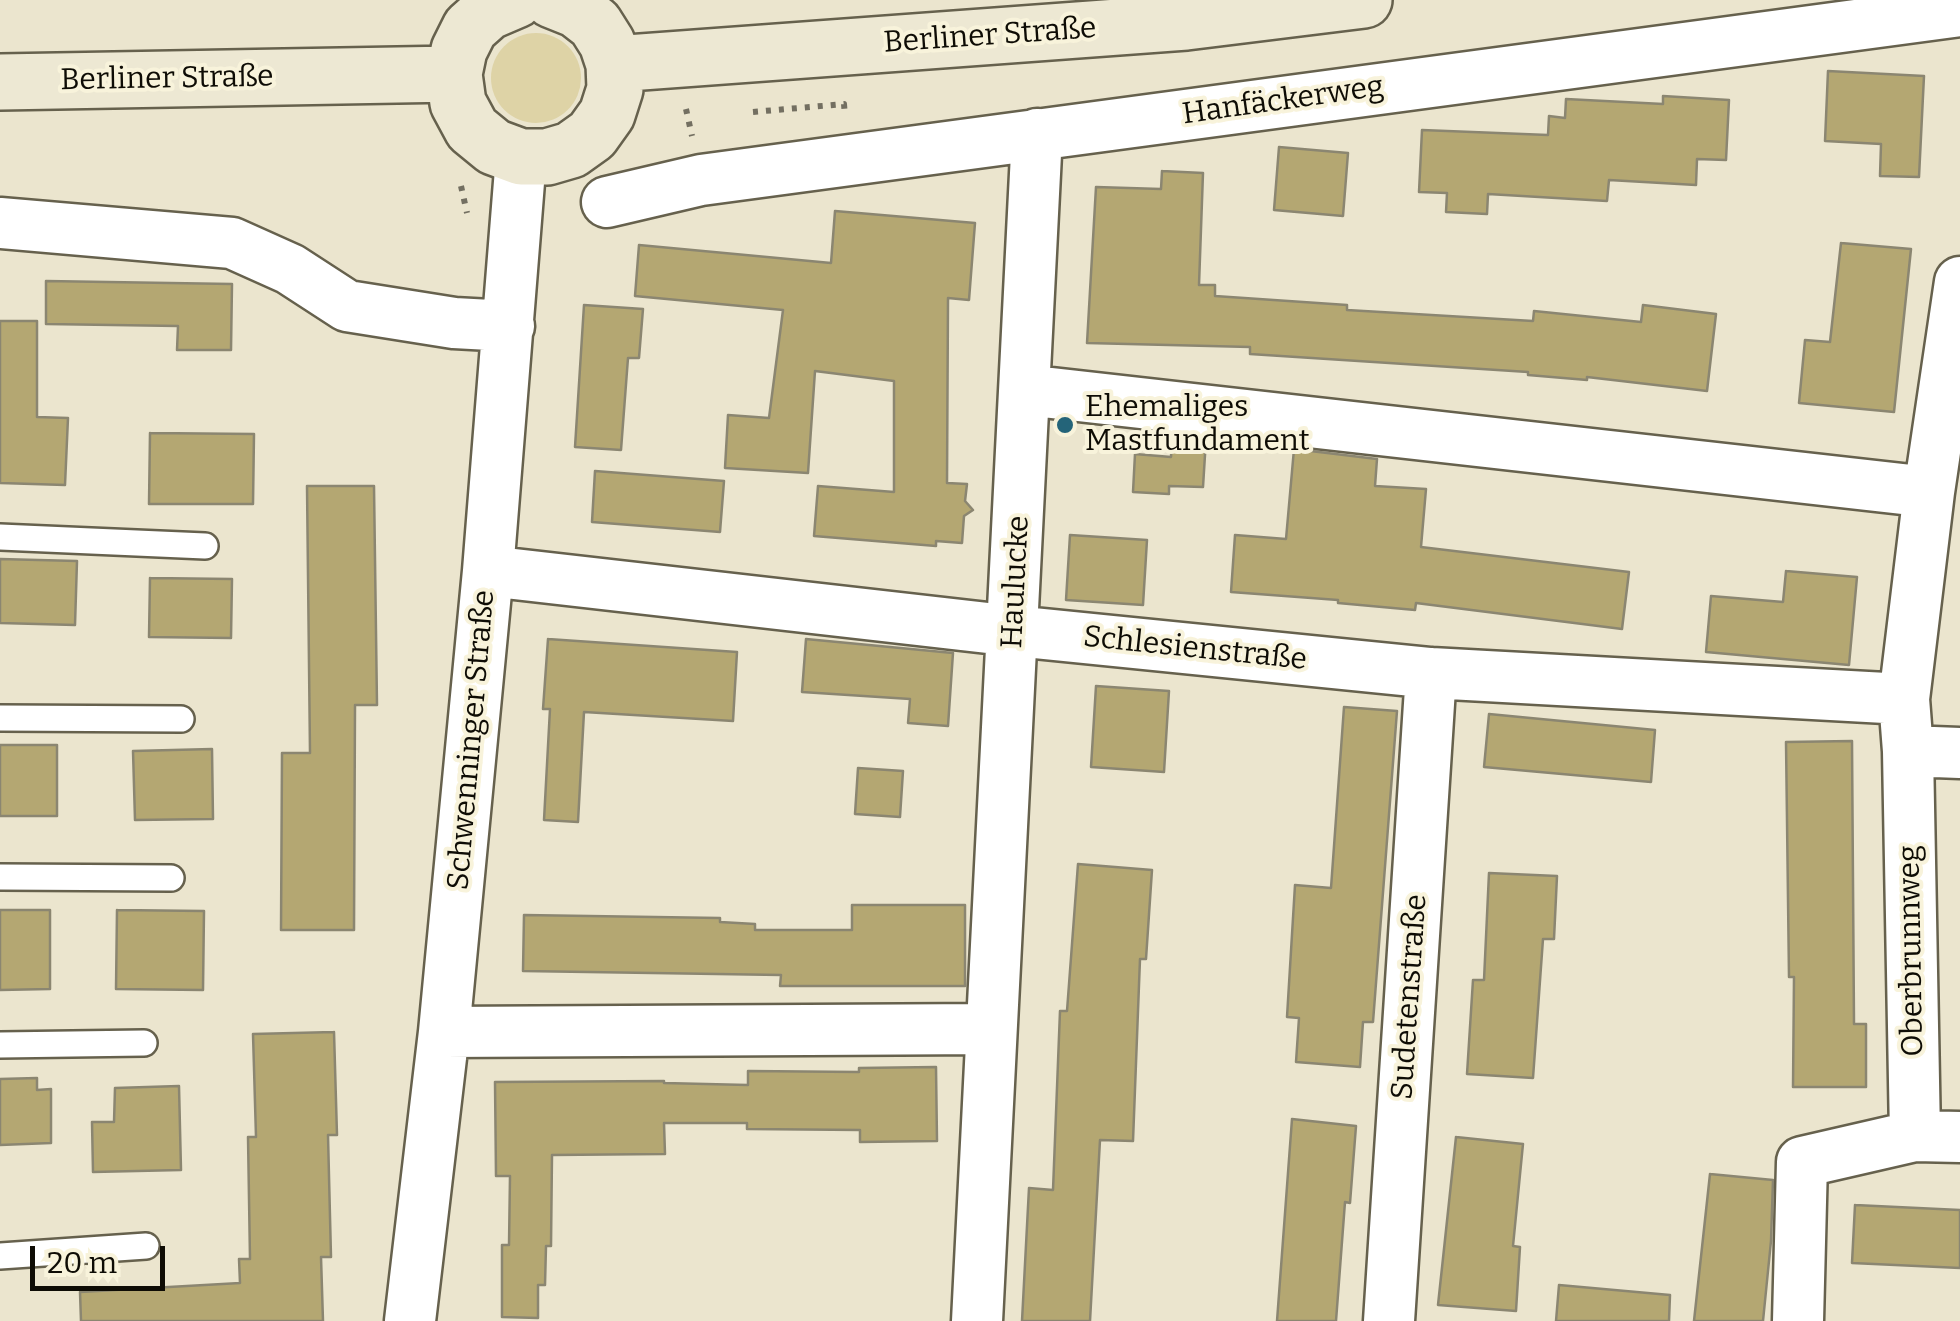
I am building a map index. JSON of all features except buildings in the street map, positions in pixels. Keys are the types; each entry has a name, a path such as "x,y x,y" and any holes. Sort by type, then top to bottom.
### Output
{"main road":[{"path":"516,0 488,12 470,28 458,50 454,74 458,103 472,129 494,148 521,157 547,157 572,150 592,135 606,114 614,89 614,64 595,24 578,10 552,0"},
{"name":"Berliner Straße","path":"614,64 1026,21 1186,22 1360,0"},
{"name":"Berliner Straße","path":"0,82 454,74"}],"street":[{"name":"Hanfäckerweg","path":"607,202 701,180 1960,11"},
{"name":"Haulucke","path":"977,1321 1038,134"},
{"name":"Schwenninger Straße","path":"410,1321 444,1032 488,571 521,157"},
{"path":"0,223 232,243 290,269 347,306 509,326"},
{"name":"Oberbrunnweg","path":"1798,1321 1802,1162 1938,1137 1904,699 1929,492 1959,295"},
{"path":"1025,390 1929,492"},
{"name":"Schlesienstraße","path":"488,571 1014,631 1431,673 1904,699"},
{"name":"Sudetenstraße","path":"1388,1321 1431,673"},
{"path":"1908,752 1960,753"},
{"path":"444,1032 990,1029"}],"lane":[{"path":"0,537 206,546"},
{"path":"0,718 181,719"},
{"path":"0,878 171,878"},
{"path":"0,1044 144,1043"},
{"path":"0,1256 146,1246"}],"path":[{"path":"753,112 844,104"}],"shaded area":[{"path":"536,33 568,46 581,78 568,110 536,123 504,110 491,78 504,46"}],"place":[{"name":"Ehemaliges Mastfundament","path":"1065,425"}]}
